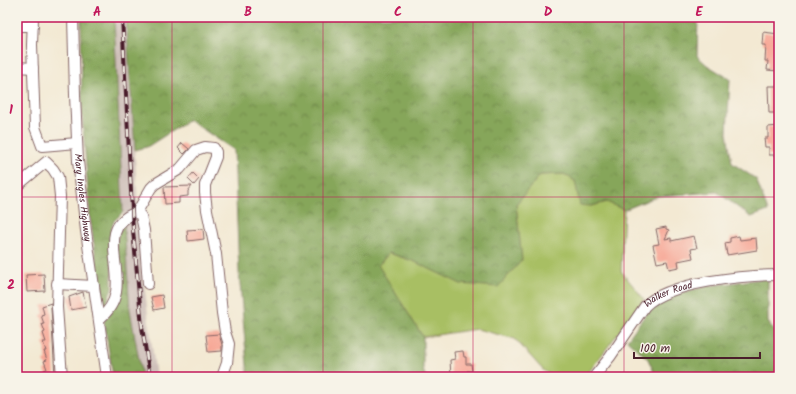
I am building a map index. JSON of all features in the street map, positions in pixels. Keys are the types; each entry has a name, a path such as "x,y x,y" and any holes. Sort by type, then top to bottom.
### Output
{"street":[{"name":"Mary Ingles Highway","path":"74,17 77,143 86,231 107,377"},
{"path":"17,26 33,21 35,127 46,162 58,177 60,196 57,307 62,377"},
{"path":"17,67 33,68"},
{"path":"42,146 77,143"},
{"path":"99,319 106,314 112,305 116,292 117,279 113,244 114,233 118,225 124,219 137,212 151,188 155,184 180,169 196,150 205,147 214,148 216,157 206,185 205,193 216,254 224,332 229,344 227,364 222,377"},
{"path":"17,186 46,162"},
{"path":"137,212 141,216 144,230 148,284"},
{"name":"Walker Road","path":"594,377 645,306 661,294 691,285 758,275 779,275"},
{"path":"57,284 94,286"}],"shaded area":[{"path":"114,17 126,17 142,268 156,377 142,377 130,310 124,225"}],"green space":[{"path":"81,17 114,17 123,212 114,221 111,230 112,288 106,306 103,306 90,217 82,114"},
{"path":"126,17 694,17 698,19 697,56 707,65 730,79 727,133 732,163 756,179 768,211 751,217 717,192 658,196 624,210 607,202 591,206 580,205 575,181 564,174 540,175 516,204 522,260 498,287 461,284 413,261 389,253 378,265 423,337 423,370 426,377 248,377 239,272 234,150 189,120 147,147 135,150"},
{"path":"564,174 575,181 591,206 607,202 624,210 621,271 644,299 585,377 553,377 543,370 515,339 477,329 423,337 378,266 389,253 413,261 518,225 516,204 540,175"},
{"path":"124,225 130,310 142,377 113,377 104,321 119,298 116,244 119,232"},
{"path":"768,278 768,322 779,337 779,377 656,377 648,359 627,340 651,307 667,296 709,286"}],"building":[{"path":"763,32 779,34 779,71 767,70 768,61 765,61 766,45 762,45"},
{"path":"768,86 779,86 779,113 769,113"},
{"path":"779,126 779,155 769,155 769,147 765,147 764,138 768,138 768,127"},
{"path":"182,143 189,149 184,154 178,148"},
{"path":"193,173 199,179 194,185 188,179"},
{"path":"192,186 188,191 188,196 179,197 179,203 165,204 164,187"},
{"path":"666,227 666,229 669,230 665,239 671,238 671,241 694,236 697,248 691,249 693,258 678,261 679,267 669,269 667,261 657,263 653,245 659,244 656,229"},
{"path":"203,229 204,239 188,241 187,230"},
{"path":"739,236 740,240 756,238 757,250 727,255 725,243 730,242 730,238"},
{"path":"44,274 45,291 27,292 26,275"},
{"path":"83,292 86,307 71,310 69,297"},
{"path":"162,295 164,308 154,310 151,297"},
{"path":"51,303 55,377 47,377 44,370 47,369 44,361 47,360 43,342 46,342 42,324 44,324 41,315 44,314 42,306"},
{"path":"219,334 222,351 208,352 206,335"},
{"path":"463,351 464,357 466,357 466,364 471,364 472,371 467,371 468,377 451,377 450,360 455,359 454,352"}],"railway":[{"path":"122,17 133,230 142,327 150,377"}]}
